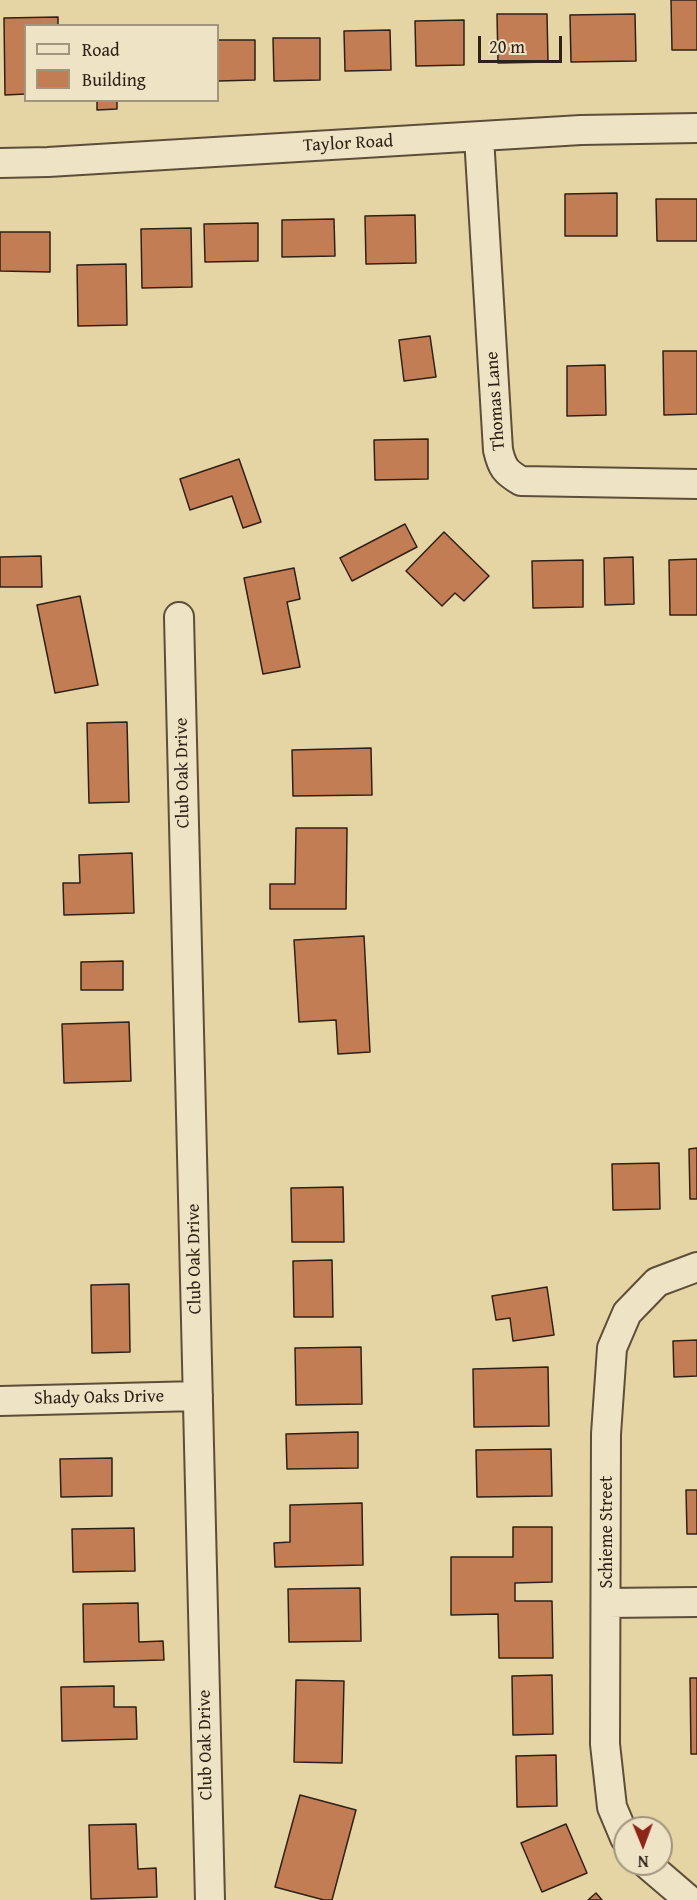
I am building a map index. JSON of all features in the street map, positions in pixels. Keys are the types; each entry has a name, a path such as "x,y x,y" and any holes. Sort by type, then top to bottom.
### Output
{"street":[{"name":"Taylor Road","path":"0,163 581,130 697,128"},
{"name":"Thomas Lane","path":"479,136 498,450 502,465 510,475 521,481 697,484"},
{"name":"Club Oak Drive","path":"179,617 210,1900"},
{"name":"Schieme Street","path":"616,1816 612,1807 605,1744 606,1434 612,1348 627,1313 657,1282 697,1267"},
{"name":"Shady Oaks Drive","path":"0,1401 198,1396"},
{"path":"607,1603 697,1602"},
{"path":"661,1876 689,1900"}],"building":[{"path":"671,0 697,0 697,50 672,50"},
{"path":"497,14 547,14 548,62 498,63"},
{"path":"635,14 636,61 571,62 570,15"},
{"path":"58,17 58,24 24,24 24,94 5,95 4,18"},
{"path":"464,20 464,65 416,66 415,21"},
{"path":"390,30 391,70 345,71 344,31"},
{"path":"273,38 320,38 320,80 274,81"},
{"path":"219,40 255,40 255,80 219,81"},
{"path":"97,102 117,102 117,109 97,110"},
{"path":"617,193 617,236 565,236 565,194"},
{"path":"656,199 697,199 697,241 657,241"},
{"path":"415,215 416,263 366,264 365,216"},
{"path":"334,219 335,256 282,257 282,220"},
{"path":"258,223 258,261 205,262 204,224"},
{"path":"191,228 192,287 142,288 141,229"},
{"path":"0,232 50,232 50,272 0,271"},
{"path":"126,264 127,325 78,326 77,265"},
{"path":"430,336 436,377 404,381 399,340"},
{"path":"663,351 697,351 697,414 664,415"},
{"path":"605,365 606,415 567,416 567,366"},
{"path":"428,439 428,479 375,480 374,440"},
{"path":"239,459 261,522 243,528 232,496 190,510 180,479"},
{"path":"405,524 417,547 352,581 340,558"},
{"path":"444,532 489,576 464,601 455,593 442,606 406,571"},
{"path":"41,556 42,587 0,587 0,557"},
{"path":"633,557 634,604 605,605 604,558"},
{"path":"697,559 697,615 670,615 669,560"},
{"path":"583,560 583,607 533,608 532,561"},
{"path":"294,568 300,599 287,602 300,667 263,674 244,578"},
{"path":"80,596 98,685 55,693 37,605"},
{"path":"127,722 129,802 89,803 87,723"},
{"path":"371,748 372,795 293,796 292,750"},
{"path":"296,828 347,828 346,909 270,909 270,884 295,884"},
{"path":"132,853 134,913 64,915 63,883 80,883 79,855"},
{"path":"364,936 370,1052 338,1054 336,1020 299,1022 294,940"},
{"path":"123,961 123,990 81,990 81,962"},
{"path":"129,1022 131,1081 64,1083 62,1024"},
{"path":"697,1148 697,1199 690,1199 689,1149"},
{"path":"659,1163 660,1209 613,1210 612,1164"},
{"path":"343,1187 344,1242 292,1242 291,1188"},
{"path":"332,1260 333,1317 294,1317 293,1261"},
{"path":"129,1284 130,1352 92,1353 91,1285"},
{"path":"547,1287 554,1335 513,1341 510,1318 496,1320 492,1296"},
{"path":"697,1340 697,1376 674,1377 673,1341"},
{"path":"361,1347 362,1404 296,1405 295,1348"},
{"path":"548,1367 549,1426 474,1427 473,1369"},
{"path":"358,1432 358,1468 287,1469 286,1434"},
{"path":"551,1449 552,1496 477,1497 476,1450"},
{"path":"112,1458 112,1496 61,1497 60,1459"},
{"path":"686,1490 697,1490 697,1534 687,1534"},
{"path":"362,1503 363,1565 275,1567 274,1543 290,1542 290,1505"},
{"path":"513,1527 552,1527 552,1582 515,1583 515,1601 552,1601 553,1658 499,1658 498,1614 451,1615 451,1557 513,1557"},
{"path":"134,1528 135,1571 73,1572 72,1529"},
{"path":"360,1588 361,1641 289,1642 288,1589"},
{"path":"138,1603 139,1642 163,1641 164,1660 84,1662 83,1604"},
{"path":"552,1675 553,1734 513,1735 512,1676"},
{"path":"690,1678 697,1678 697,1754 691,1754"},
{"path":"296,1680 344,1681 342,1763 294,1762"},
{"path":"114,1686 114,1707 136,1707 137,1739 62,1741 61,1687"},
{"path":"556,1755 557,1806 517,1807 516,1756"},
{"path":"300,1795 356,1810 332,1900 275,1887"},
{"path":"136,1824 138,1869 156,1868 157,1897 91,1899 89,1825"},
{"path":"566,1824 587,1873 542,1892 521,1843"},
{"path":"596,1893 602,1900 588,1900"}]}
